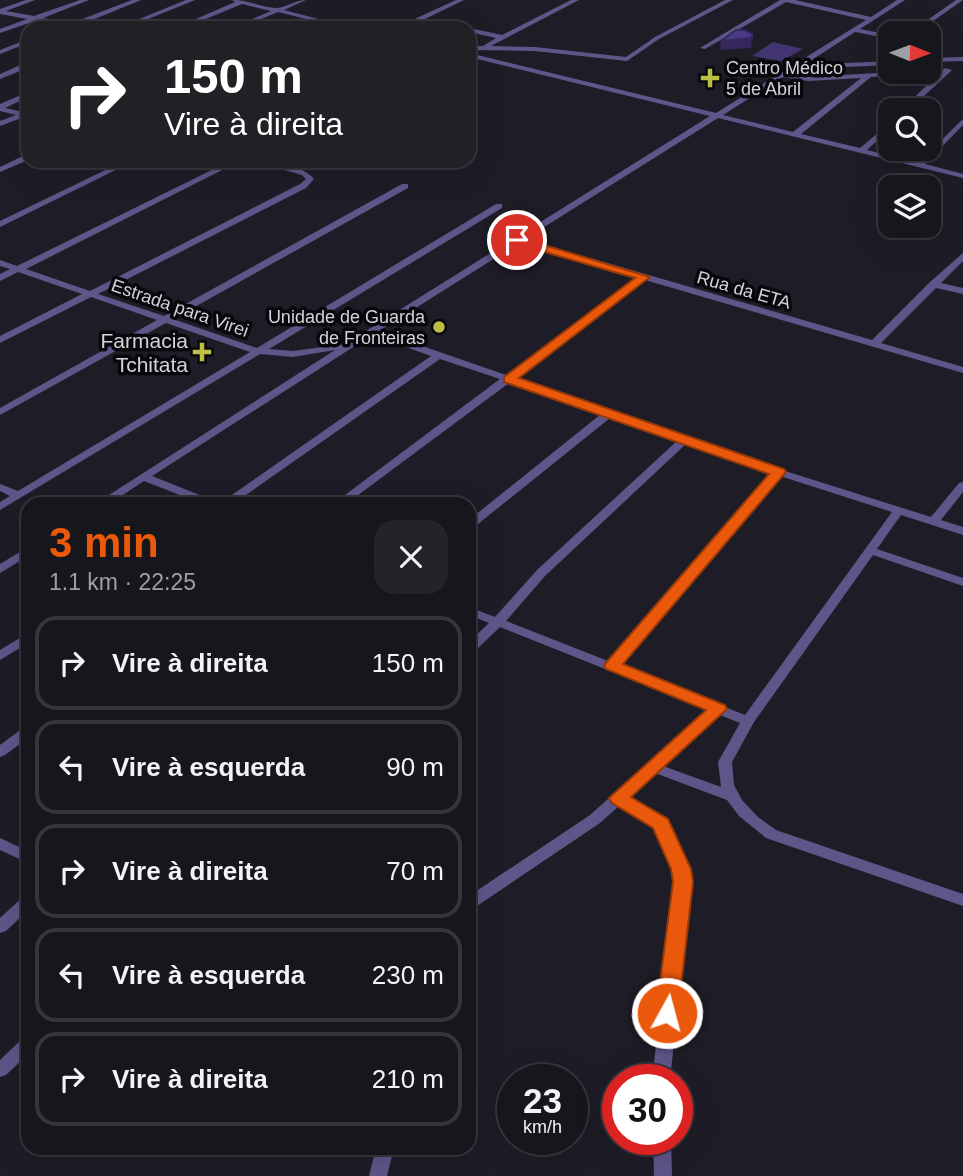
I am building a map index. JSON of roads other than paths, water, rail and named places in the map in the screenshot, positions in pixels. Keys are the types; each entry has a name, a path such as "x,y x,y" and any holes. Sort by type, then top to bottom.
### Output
{"street":[{"path":"0,11 32,0"},
{"path":"27,21 86,0"},
{"path":"84,21 138,0"},
{"path":"138,21 192,0"},
{"path":"251,21 303,0"},
{"path":"413,21 461,0"},
{"path":"476,50 574,0"},
{"path":"484,47 535,49 627,59 657,38 730,0"},
{"path":"703,48 785,0 872,19"},
{"path":"824,8 839,0"},
{"path":"112,497 902,0"},
{"path":"929,21 960,0"},
{"path":"194,21 241,1 320,21"},
{"path":"0,11 46,21"},
{"path":"417,19 426,21"},
{"path":"0,31 21,23"},
{"path":"855,30 878,34"},
{"path":"476,32 500,37"},
{"path":"0,52 21,44"},
{"path":"476,54 963,176"},
{"path":"942,60 963,59"},
{"path":"796,67 878,64"},
{"path":"0,77 21,68"},
{"path":"942,71 952,70 942,79"},
{"path":"782,75 808,79 878,75"},
{"path":"796,134 868,76"},
{"path":"919,98 936,84"},
{"path":"0,108 21,98"},
{"path":"0,108 21,113"},
{"path":"0,124 21,116"},
{"path":"920,165 963,121"},
{"path":"863,150 878,136"},
{"path":"0,170 21,160"},
{"path":"0,224 116,168"},
{"path":"0,278 222,168"},
{"path":"0,340 303,186 310,178 305,173 285,168"},
{"path":"0,412 405,186"},
{"path":"0,507 499,206"},
{"name":"Rua da ETA","path":"517,240 963,370"},
{"path":"874,344 963,256"},
{"name":"Estrada para Virei","path":"0,263 256,351 293,354 334,349 353,343"},
{"path":"349,497 644,277"},
{"path":"933,284 963,291"},
{"path":"372,332 778,472 963,531"},
{"path":"235,497 439,355"},
{"path":"476,520 608,414"},
{"path":"476,642 541,573 684,440"},
{"path":"612,665 778,472"},
{"path":"143,477 195,497"},
{"path":"933,522 963,485"},
{"path":"0,487 19,495"},
{"path":"898,510 748,721 725,762 731,796 748,819 771,834 963,900"},
{"path":"870,550 963,582"},
{"path":"0,569 21,556"},
{"path":"476,614 612,665 748,721"},
{"path":"0,656 21,642"},
{"path":"476,899 595,819 718,709"},
{"path":"0,751 21,736"},
{"path":"653,767 731,796"},
{"path":"619,798 661,824 681,869 683,882 663,1064"},
{"path":"0,843 21,854"},
{"path":"0,927 21,908"},
{"path":"0,1070 21,1050"},
{"path":"378,1176 383,1155"},
{"path":"662,1155 663,1176"}],"place":[{"name":"Centro Médico 5 de Abril","path":"710,78"},
{"name":"Unidade de Guarda de Fronteiras","path":"439,327"},
{"name":"Farmacia Tchitata","path":"202,352"}]}
